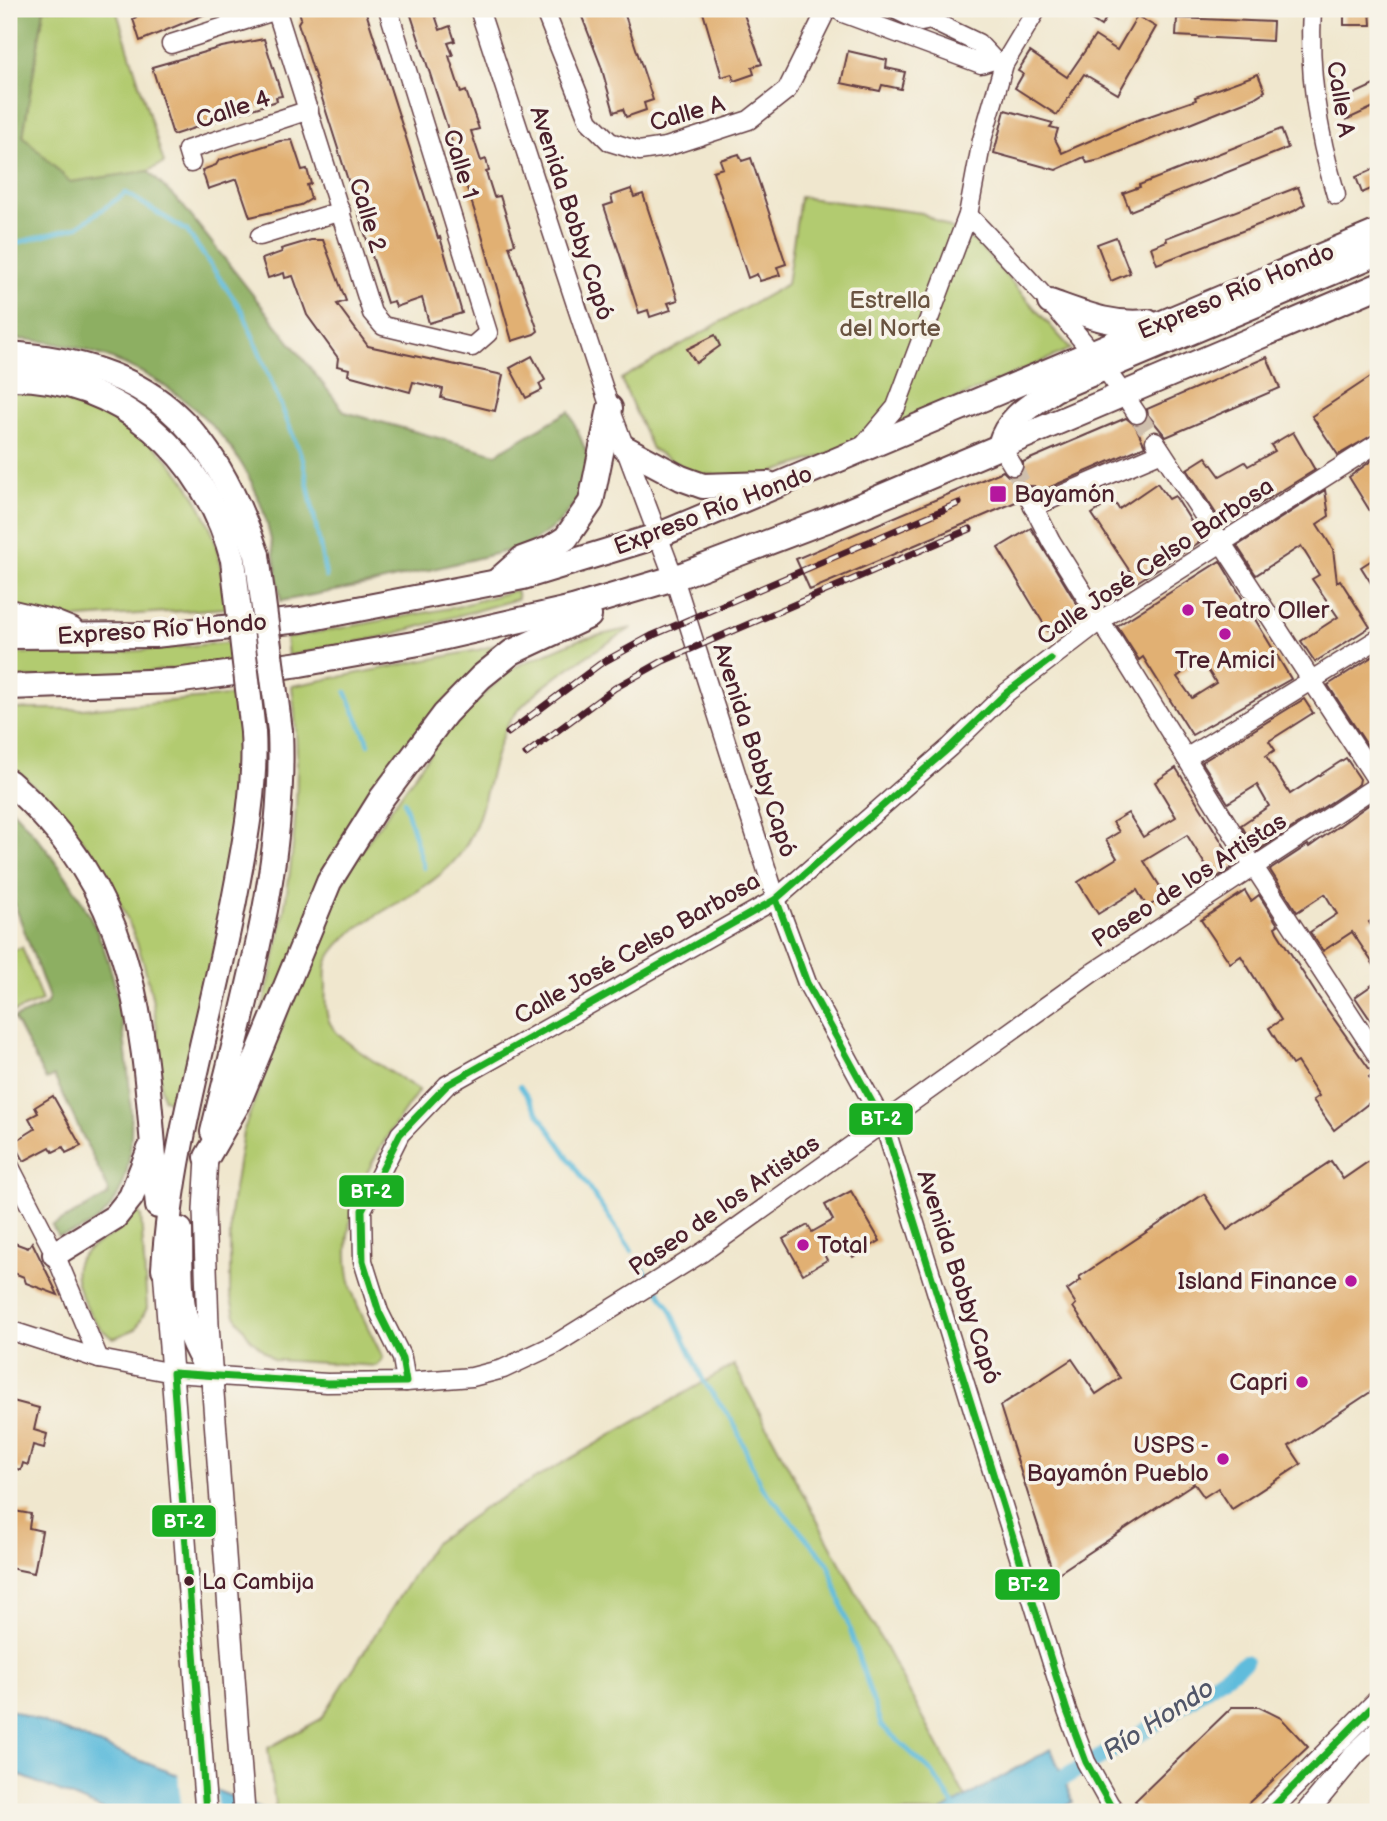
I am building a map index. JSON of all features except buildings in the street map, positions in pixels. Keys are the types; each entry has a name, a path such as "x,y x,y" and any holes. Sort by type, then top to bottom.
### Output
{"highway":[{"name":"Expreso Río Hondo","path":"9,636 154,635 301,620 494,583 657,536 859,452 1097,360 1170,319 1378,232"},
{"path":"1000,445 1004,431 1016,416 1097,360 1378,253"},
{"name":"Expreso Río Hondo","path":"9,687 175,681 300,664 419,643 514,622 674,578 827,520 1000,445 1131,404 1378,285"},
{"path":"1050,302 1104,321 1125,325 1170,319"},
{"path":"9,354 64,360 103,370 153,397 171,411 213,454 239,504 257,555 282,765 268,886 253,966 207,1157"},
{"path":"9,378 48,381 78,388 116,404 153,429 197,477 216,510 233,560 254,753 246,839 172,1174 163,1269"},
{"path":"494,583 522,559 549,549 566,538 591,502 610,408"},
{"path":"625,448 681,478 704,486 783,483"},
{"path":"207,1157 238,1103 329,882 381,799 445,714 481,677 512,652 674,578"},
{"path":"9,612 51,622 84,636"},
{"path":"9,782 47,817 97,889 115,924 131,974 141,1018 163,1269"},
{"path":"196,1069 181,1203 184,1320 194,1350 213,1376"},
{"path":"55,1254 115,1216 131,1197 152,1141"}],"main road":[{"path":"207,1157 206,1273 244,1812"},
{"path":"163,1269 206,1812"},
{"path":"1268,1812 1378,1701"},
{"path":"1307,1812 1355,1754 1378,1732"}],"street":[{"name":"Calle 2","path":"276,9 372,313 383,326 472,347 488,333"},
{"path":"171,44 276,9"},
{"name":"Calle 1","path":"388,9 488,333"},
{"name":"Avenida Bobby Capó","path":"479,9 610,408 674,578 776,899 807,983 884,1124 953,1335 1067,1711 1086,1762 1112,1811"},
{"name":"Calle A","path":"544,9 589,121 610,142 639,151 666,147 749,120 787,90 827,9"},
{"path":"843,9 844,13 872,25 981,64 999,62"},
{"path":"894,9 921,22 923,15 978,43 999,62"},
{"path":"859,452 896,407 968,215 999,62 1037,9"},
{"name":"Calle A","path":"1312,9 1309,53 1326,162 1336,195"},
{"name":"Calle 4","path":"191,163 187,149 309,110"},
{"path":"260,236 341,211"},
{"path":"968,215 1050,302 1131,404"},
{"name":"Calle José Celso Barbosa","path":"406,1382 402,1358 379,1312 363,1261 362,1210 400,1134 447,1085 776,899 950,747 1006,694 1101,620 1378,443"},
{"path":"1000,445 1013,466"},
{"path":"1378,784 1159,446 1031,502 1254,867 1378,1056"},
{"path":"1186,758 1378,639"},
{"name":"Paseo de los Artistas","path":"9,1330 99,1359 173,1373 327,1383 406,1382 472,1377 503,1369 554,1345 618,1308 703,1252 1092,974 1378,784"},
{"path":"9,1165 55,1254 99,1359"}],"green space":[{"path":"9,9 44,9 23,136 70,182 148,171 183,206 345,412 496,454 569,411 589,458 584,491 558,524 527,546 372,584 281,601 271,538 260,502 243,466 219,434 191,406 159,383 124,364 87,351 48,342 9,339"},
{"path":"44,9 116,9 164,163 148,171 70,183 23,136"},
{"name":"Estrella del Norte","path":"800,197 922,213 976,242 1071,349 829,454 759,477 695,474 652,449 621,379 787,284"},
{"path":"27,391 88,406 114,418 161,452 197,500 211,529 223,578 226,608 79,618 45,616 9,605 9,394"},
{"path":"516,590 518,599 382,637 288,656 286,638 456,607"},
{"path":"632,628 562,673 527,701 505,730 477,822 463,850 449,867 432,881 355,930 328,960 326,1003 328,1019 333,1028 361,1052 419,1090 372,1162 360,1188 347,1242 348,1270 355,1299 383,1358 377,1366 274,1360 250,1338 235,1315 230,1294 230,1214 243,1132 323,916 354,861 448,728 512,668 578,640"},
{"path":"527,635 444,707 260,1018 287,895 292,854 297,770 292,686 478,650"},
{"path":"231,642 233,662 138,673 9,679 9,653 103,654"},
{"path":"238,695 244,741 236,859 178,1099 170,1102 163,1098 161,1089 155,1014 137,943 106,876 86,845 63,816 9,765 9,709 82,709"},
{"path":"9,806 58,865 97,931 114,983 126,1053 130,1096 130,1148 126,1173 118,1195 105,1214 85,1228 58,1236 52,1226 107,1196 109,1191 54,1076 46,1080 14,1018 46,1005 49,998 9,889"},
{"path":"22,947 42,1001 11,1013 9,952"},
{"path":"137,1211 141,1216 147,1308 136,1329 114,1338 101,1328 89,1311 79,1290 76,1268 85,1253 121,1229"},
{"path":"734,1365 966,1798 940,1812 276,1812 268,1748 321,1719 433,1544 484,1508"}],"water":[{"path":"9,1709 271,1812 109,1812 9,1771"},
{"path":"1051,1749 1073,1802 1055,1812 940,1812"}],"pier":[{"path":"178,1772 217,1787 218,1812 181,1812"}],"waterway":[{"path":"9,239 13,244 77,227 126,193 187,231 243,312 303,460 326,577"},
{"path":"346,692 369,744"},
{"path":"404,801 424,868"},
{"path":"520,1086 632,1251"},
{"path":"640,1263 651,1280"},
{"path":"656,1287 670,1308 704,1382 734,1423 761,1486 828,1563 881,1725 933,1773 958,1812"},
{"name":"Río Hondo","path":"1063,1778 1136,1737 1245,1662"}],"tunnel":[{"path":"1137,414 1155,441"},
{"path":"1013,466 1028,496"}],"railway":[{"path":"508,733 600,664 651,636 959,503"},
{"path":"526,754 615,688 663,661 970,529"}],"transit line":[{"name":"BT-2","path":"206,1812 173,1373 327,1383 406,1382 402,1358 379,1312 363,1261 362,1210 400,1134 447,1085 776,899 950,747 1006,693 1051,659"},
{"name":"BT-2","path":"776,899 807,983 884,1124 1067,1711 1086,1762 1114,1812"},
{"name":"BT-2","path":"1268,1812 1378,1701"}],"place":[{"name":"Bayamón","path":"998,494"},
{"name":"Teatro Oller","path":"1188,610"},
{"name":"Tre Amici","path":"1225,634"},
{"name":"Total","path":"803,1245"},
{"name":"Island Finance","path":"1351,1281"},
{"name":"Capri","path":"1302,1382"},
{"name":"USPS - Bayamón Pueblo","path":"1223,1459"},
{"name":"La Cambija","path":"189,1581"}]}
